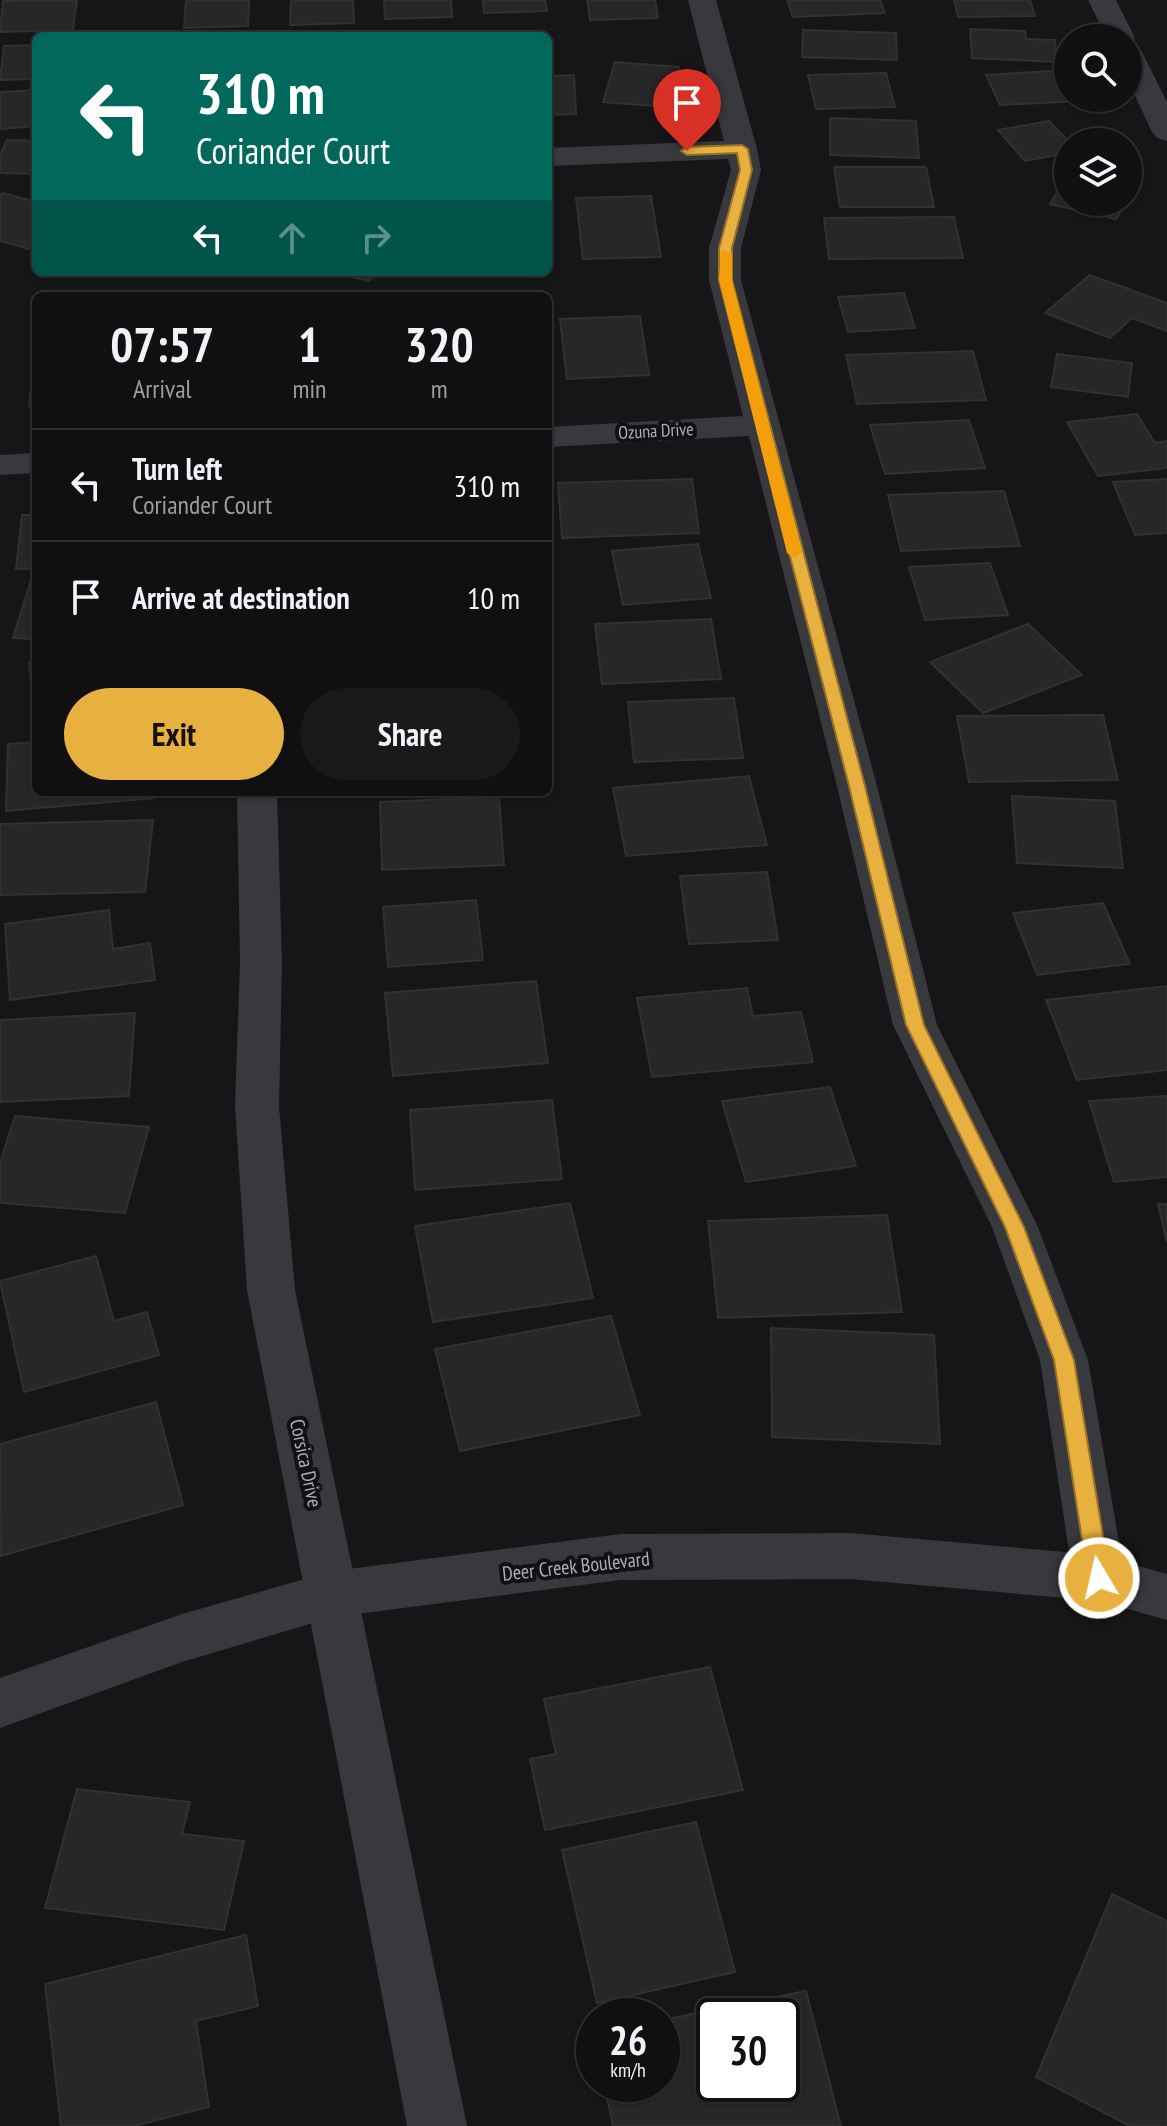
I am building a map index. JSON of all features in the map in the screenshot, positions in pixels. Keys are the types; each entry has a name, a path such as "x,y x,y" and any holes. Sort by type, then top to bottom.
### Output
{"street":[{"path":"702,0 746,170 725,248 725,280 861,801 915,1025 1015,1227 1064,1360 1099,1578"},
{"path":"1102,0 1114,24"},
{"path":"1142,81 1167,132"},
{"path":"552,157 742,149"},
{"name":"Ozuna Drive","path":"552,437 764,425"},
{"path":"0,465 32,463"},
{"name":"Corsica Drive","path":"257,796 261,962 257,1107 271,1290 437,2126"},
{"name":"Deer Creek Boulevard","path":"0,1703 182,1638 333,1594 621,1557 850,1556 1099,1578 1167,1597"}],"building":[{"path":"77,0 73,30 0,32 3,1"},
{"path":"186,0 249,0 248,26 184,28"},
{"path":"291,0 353,0 354,23 290,25"},
{"path":"384,0 451,0 452,17 385,19"},
{"path":"483,0 545,0 547,11 484,13"},
{"path":"587,0 655,0 658,18 590,20"},
{"path":"787,0 880,0 885,13 793,17"},
{"path":"954,0 1030,0 1035,16 958,17"},
{"path":"970,29 1025,31 1026,39 1054,40 1054,62 972,58"},
{"path":"803,30 896,33 897,60 802,57"},
{"path":"32,45 32,79 0,80 4,46"},
{"path":"615,62 679,67 668,107 603,102"},
{"path":"1054,71 1054,102 1000,105 986,75"},
{"path":"886,73 895,107 816,109 808,75"},
{"path":"574,75 576,114 552,115 552,76"},
{"path":"32,90 32,126 0,129 0,92"},
{"path":"830,118 916,121 919,158 830,155"},
{"path":"1049,121 1056,128 1054,156 1025,161 998,130"},
{"path":"7,140 32,141 32,174 0,173 0,155"},
{"path":"834,167 926,167 934,207 840,207"},
{"path":"3,193 32,201 32,250 0,241 0,195"},
{"path":"651,196 661,257 583,259 576,198"},
{"path":"954,217 963,258 829,259 824,218"},
{"path":"1090,275 1167,303 1167,331 1132,318 1110,338 1045,313"},
{"path":"347,276 374,276 369,281"},
{"path":"904,293 915,328 848,332 838,297"},
{"path":"640,316 649,375 567,379 560,319"},
{"path":"973,351 986,400 857,404 846,355"},
{"path":"1057,354 1132,363 1128,397 1051,387"},
{"path":"32,377 32,406 29,406"},
{"path":"1137,414 1155,443 1167,441 1167,468 1098,476 1067,422"},
{"path":"969,420 985,468 885,474 870,425"},
{"path":"692,479 699,533 562,538 558,483"},
{"path":"1167,479 1167,533 1135,535 1113,482"},
{"path":"1004,491 1020,546 901,551 888,495"},
{"path":"22,515 32,515 32,568 16,569"},
{"path":"698,544 711,598 623,605 612,551"},
{"path":"990,563 1008,615 925,620 909,567"},
{"path":"31,580 32,580 32,639 13,638"},
{"path":"711,619 721,679 602,684 595,624"},
{"path":"1028,624 1082,675 983,713 930,662"},
{"path":"29,663 32,663 32,690"},
{"path":"734,698 743,758 634,762 628,702"},
{"path":"1103,715 1118,780 969,782 957,716"},
{"path":"32,742 32,796 154,798 6,811 8,744"},
{"path":"749,776 767,845 626,856 613,788"},
{"path":"1012,796 1115,801 1123,868 1017,863"},
{"path":"499,797 504,865 382,870 380,802"},
{"path":"153,820 145,892 0,895 0,824"},
{"path":"767,872 778,940 689,944 680,876"},
{"path":"476,900 483,960 388,967 383,907"},
{"path":"1103,903 1130,964 1037,975 1013,913"},
{"path":"109,910 113,949 150,943 155,980 10,1000 5,924"},
{"path":"536,981 548,1063 393,1076 385,993"},
{"path":"1167,986 1167,1070 1077,1080 1046,1000"},
{"path":"747,988 753,1016 801,1012 813,1062 652,1077 637,998"},
{"path":"135,1013 129,1096 0,1102 0,1020"},
{"path":"830,1087 856,1166 746,1182 722,1101"},
{"path":"1167,1096 1167,1177 1114,1182 1089,1101"},
{"path":"552,1100 562,1179 415,1190 410,1110"},
{"path":"15,1116 149,1127 125,1213 0,1203 0,1163"},
{"path":"570,1203 593,1298 433,1322 415,1226"},
{"path":"1158,1204 1167,1204 1167,1243"},
{"path":"887,1215 902,1312 718,1318 708,1221"},
{"path":"96,1256 114,1321 147,1312 159,1355 24,1392 0,1281"},
{"path":"611,1316 640,1415 460,1451 435,1349"},
{"path":"771,1328 934,1335 940,1444 772,1437"},
{"path":"156,1402 183,1505 1,1556 0,1444"},
{"path":"710,1667 743,1790 545,1830 530,1759 556,1754 544,1699"},
{"path":"77,1789 190,1802 182,1834 244,1841 224,1930 45,1908"},
{"path":"696,1822 735,1972 619,1998 596,1998 562,1850"},
{"path":"1112,1894 1167,1921 1167,2126 1130,2126 1036,2077"},
{"path":"246,1935 258,2006 196,2021 209,2107 134,2126 61,2126 45,1984"},
{"path":"806,1991 841,2126 613,2126 608,2102 680,2102 680,2016 696,2013 696,2102 800,2102 800,1998 771,1998"}],"slow traffic":[{"path":"725,253 725,280 795,553"}],"route":[{"path":"687,151 742,149 746,170 725,248 725,280 857,786 915,1025 1015,1227 1064,1360 1099,1578"}]}
